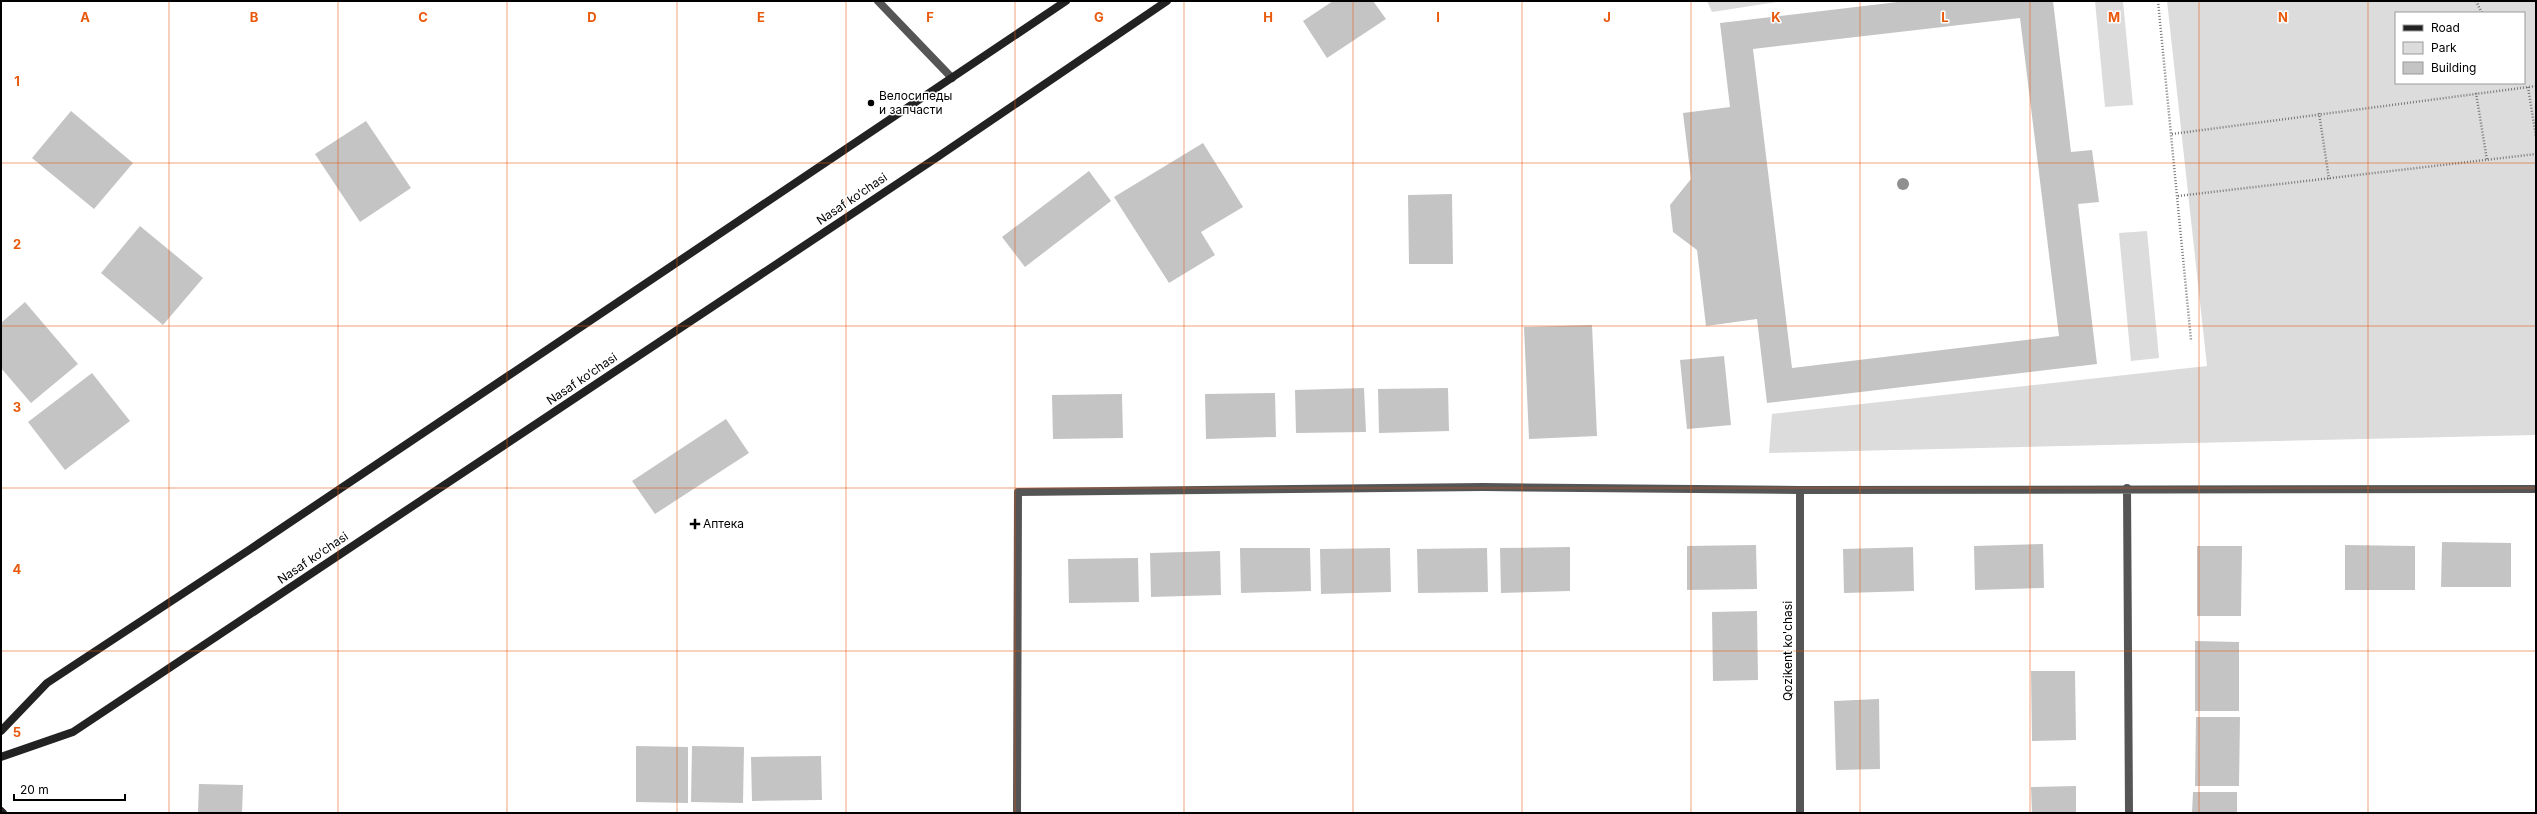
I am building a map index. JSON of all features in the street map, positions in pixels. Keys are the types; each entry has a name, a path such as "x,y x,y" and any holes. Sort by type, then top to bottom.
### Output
{"main road":[{"path":"1,732 47,683 256,546 1066,1"},
{"name":"Nasaf ko‘chasi","path":"1,757 73,732 929,162 1167,1"}],"street":[{"path":"878,1 952,78"},
{"path":"1017,813 1018,492 1483,487 1800,490 2127,488 2536,489"},
{"path":"2127,488 2129,813"},
{"name":"Qozikent ko'chasi","path":"1800,490 1800,813"}],"path":[{"path":"2158,1 2191,340"},
{"path":"2476,1 2482,12"},
{"path":"2516,84 2518,88"},
{"path":"2528,86 2536,137"},
{"path":"2172,134 2319,113 2536,86"},
{"path":"2476,93 2487,160"},
{"path":"2319,113 2329,179"},
{"path":"2178,196 2536,154"}],"green space":[{"path":"1707,1 1783,1 1712,12"},
{"path":"2095,1 2123,1 2133,105 2105,107"},
{"path":"2167,1 2536,1 2536,435 1769,453 1772,414 2207,366"},
{"path":"2147,231 2159,358 2131,361 2119,233"}],"building":[{"path":"1333,1 1373,1 1386,19 1327,58 1303,21"},
{"path":"1906,1 2053,1 2071,152 2092,150 2099,202 2078,204 2097,364 1767,403 1757,319 1706,326 1697,250 1673,232 1670,205 1691,179 1683,113 1730,107 1720,23","holes":["2020,18 2059,336 1792,368 1753,49"]},
{"path":"71,111 133,163 94,209 32,158"},
{"path":"366,121 411,188 360,222 315,154"},
{"path":"1203,143 1243,207 1201,232 1215,255 1169,283 1114,197"},
{"path":"1089,171 1111,201 1025,267 1002,237"},
{"path":"1452,194 1453,264 1409,264 1408,195"},
{"path":"140,226 203,278 163,325 101,273"},
{"path":"25,302 78,364 31,403 1,368 1,323"},
{"path":"1592,325 1597,436 1529,439 1524,327"},
{"path":"1724,356 1731,425 1687,429 1680,360"},
{"path":"92,373 130,421 65,470 28,422"},
{"path":"1364,388 1366,432 1296,433 1295,390"},
{"path":"1448,388 1449,431 1379,433 1378,389"},
{"path":"1275,393 1276,437 1206,439 1205,394"},
{"path":"1122,394 1123,438 1053,439 1052,395"},
{"path":"726,419 749,453 655,514 632,481"},
{"path":"2442,542 2511,543 2511,587 2441,587"},
{"path":"2043,544 2044,588 1975,590 1974,546"},
{"path":"1756,545 1757,589 1687,590 1687,546"},
{"path":"2345,545 2415,546 2415,590 2345,590"},
{"path":"2197,546 2242,546 2241,616 2197,616"},
{"path":"1570,547 1570,591 1501,593 1500,548"},
{"path":"1913,547 1914,591 1844,593 1843,549"},
{"path":"1240,548 1310,548 1311,591 1241,593"},
{"path":"1390,548 1391,592 1321,594 1320,549"},
{"path":"1487,548 1488,592 1418,593 1417,549"},
{"path":"1220,551 1221,595 1151,597 1150,553"},
{"path":"1138,558 1139,602 1069,603 1068,559"},
{"path":"1757,611 1758,680 1713,681 1712,612"},
{"path":"2195,641 2239,642 2239,711 2195,711"},
{"path":"2031,671 2075,671 2076,740 2032,741"},
{"path":"1879,699 1880,769 1836,770 1834,701"},
{"path":"2196,717 2240,717 2239,786 2195,786"},
{"path":"636,746 688,747 688,803 636,802"},
{"path":"692,746 744,747 743,803 691,802"},
{"path":"821,756 822,800 752,801 751,757"},
{"path":"199,784 243,785 242,813 198,813"},
{"path":"2076,786 2076,813 2032,813 2031,787"},
{"path":"2193,792 2237,792 2237,813 2192,813"}],"place":[{"name":"Велосипеды и запчасти","path":"871,103"},
{"name":"Аптека","path":"695,524"}]}
